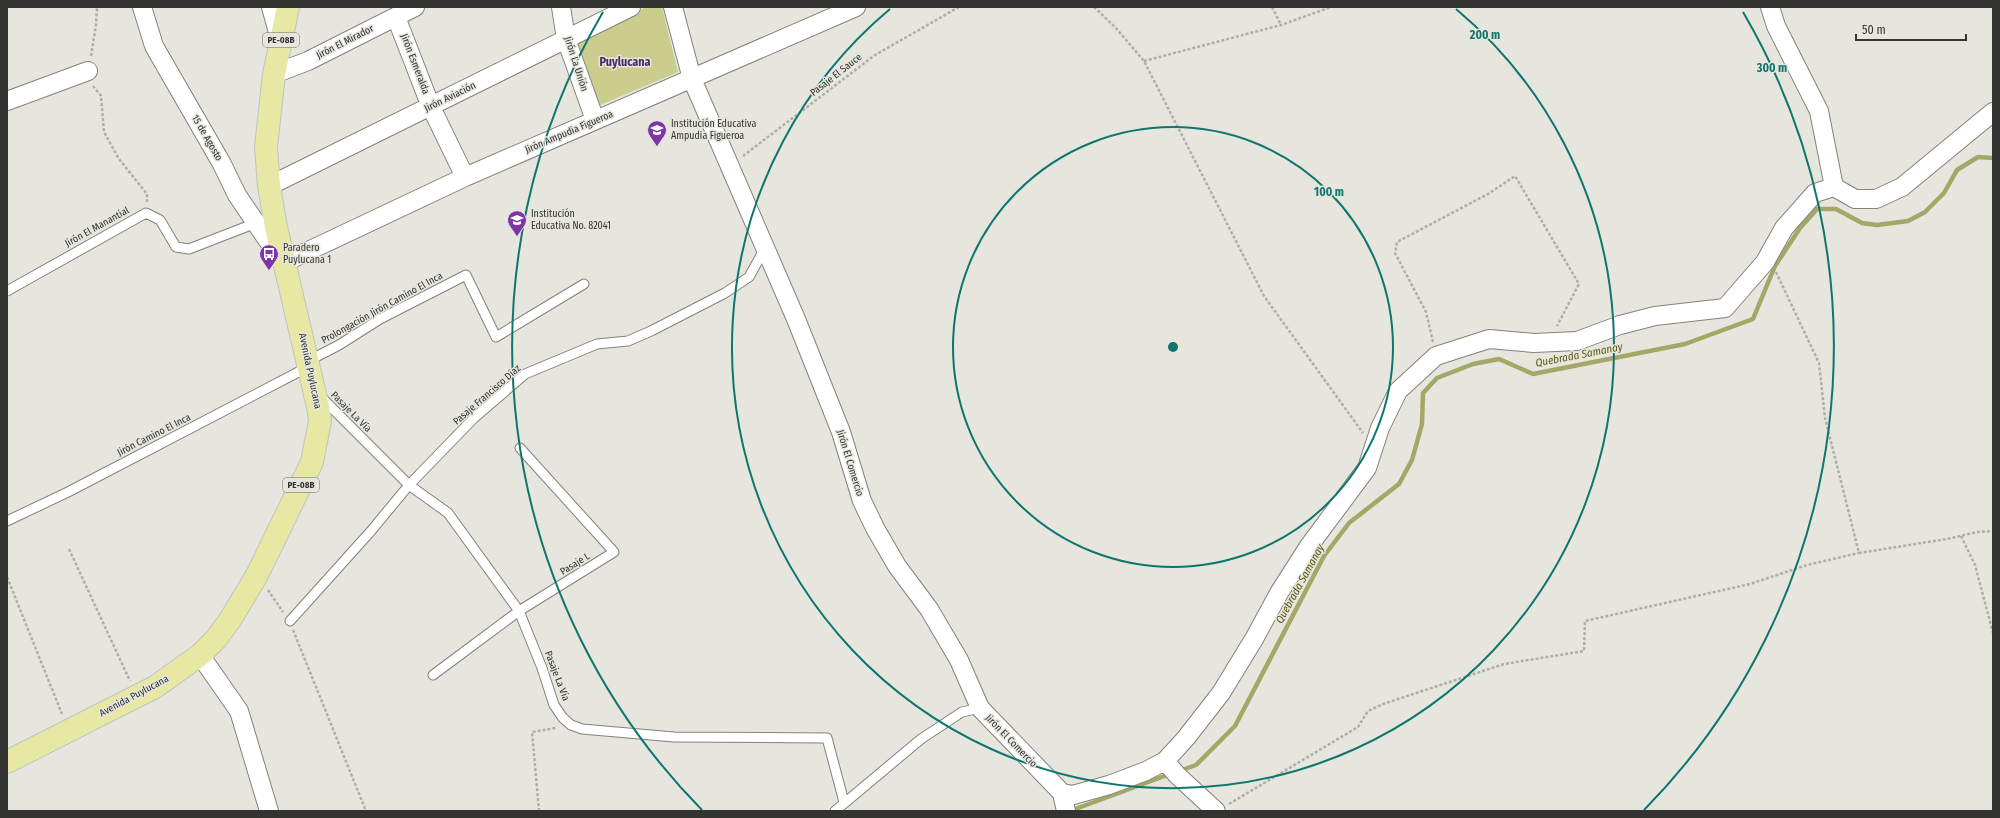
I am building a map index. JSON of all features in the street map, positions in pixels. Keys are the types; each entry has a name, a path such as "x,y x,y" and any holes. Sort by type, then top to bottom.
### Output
{"main road":[{"name":"Avenida Puylucana","path":"7,762 137,696 177,673 200,655 216,639 230,620 257,575 312,462 320,421 309,364 283,262 269,186 266,147 274,74 288,7"}],"street":[{"name":"15 de Agosto","path":"142,7 154,46 222,164 237,195 283,262"},
{"path":"271,7 280,43"},
{"name":"Jirón La Unión","path":"561,7 566,39 595,120"},
{"name":"Jirón Aviación","path":"269,186 630,7"},
{"name":"Jirón El Comercio","path":"673,7 692,80 765,247 841,432 862,501 875,528 898,566 929,609 959,660 980,708 1064,802"},
{"name":"Jirón Ampudia Figueroa","path":"283,262 465,177 595,120 692,80 856,7"},
{"path":"1770,7 1776,26 1819,111 1834,187"},
{"name":"Jirón El Mirador","path":"274,74 308,61 407,10"},
{"name":"Jirón Esmeralda","path":"407,10 431,107 465,177"},
{"path":"7,101 88,71"},
{"path":"1171,768 1186,738 1221,693 1254,639 1279,593 1309,546 1367,468 1380,428 1398,391 1436,356 1489,339 1548,342 1577,341 1620,325 1655,316 1725,308 1766,262 1784,228 1815,193 1834,187 1855,199 1876,199 1883,196 1902,187 1993,112"},
{"path":"200,655 239,711 269,811"},
{"path":"1064,802 1074,795 1109,785 1146,771 1171,768"},
{"path":"1171,768 1216,811"}],"lane":[{"name":"Jirón El Manantial","path":"7,291 146,213 160,220 176,247 189,249 256,223"},
{"name":"Pasaje Francisco Díaz","path":"290,621 410,485 474,418 525,374 597,344 628,341 651,331 718,296 749,277 765,247"},
{"name":"Prolongación Jirón Camino El Inca","path":"309,364 380,320 466,275 496,337 584,284"},
{"name":"Jirón Camino El Inca","path":"7,521 68,492 309,364"},
{"name":"Pasaje La Vía","path":"315,391 410,485 448,513 519,611 542,668 554,704 563,718 571,725"},
{"name":"Pasaje L","path":"433,675 519,611 614,552 520,448"},
{"path":"835,811 921,739 962,712 980,708"},
{"path":"571,725 582,729 674,737 827,738 844,802"}],"path":[{"path":"97,7 96,25 88,71 91,84 101,96 104,132 119,159 147,194 146,213"},
{"name":"Pasaje El Sauce","path":"730,166 875,55 959,7"},
{"path":"1094,7 1115,27 1144,61 1264,296 1374,448"},
{"path":"1272,7 1281,25"},
{"path":"1144,61 1281,25 1331,7"},
{"path":"1436,356 1426,312 1395,253 1397,242 1488,194 1515,176 1579,284 1548,342"},
{"path":"1778,274 1819,363 1825,418 1859,553"},
{"path":"1216,811 1358,727 1368,711 1383,704 1504,664 1584,651 1585,621 1750,584 1807,566 1859,553 1977,532 1993,531"},
{"path":"1961,536 1975,565 1993,633"},
{"path":"69,549 137,696"},
{"path":"257,575 290,621 366,811"},
{"path":"7,577 68,730"},
{"path":"539,811 532,732 571,725"}],"green space":[{"path":"646,7 662,7 678,72 598,106 575,44"}],"waterway":[{"name":"Quebrada Samanay","path":"1179,771 1196,765 1235,726 1324,556 1349,523 1399,484 1412,460 1422,424 1423,393 1437,378 1473,364 1499,359 1533,374 1685,344 1753,319 1775,266 1800,228 1817,209 1836,209 1862,223 1877,225 1908,221 1925,212 1944,193 1957,170 1978,157 1993,158"},
{"name":"Quebrada Samanay","path":"1070,811 1170,774"}],"place":[{"name":"Institución Educativa Ampudia Figueroa","path":"657,147"},
{"name":"Institución Educativa No. 82041","path":"517,237"},
{"name":"Paradero Puylucana 1","path":"269,271"}],"district":[{"name":"Puylucana","path":"625,62"}]}
